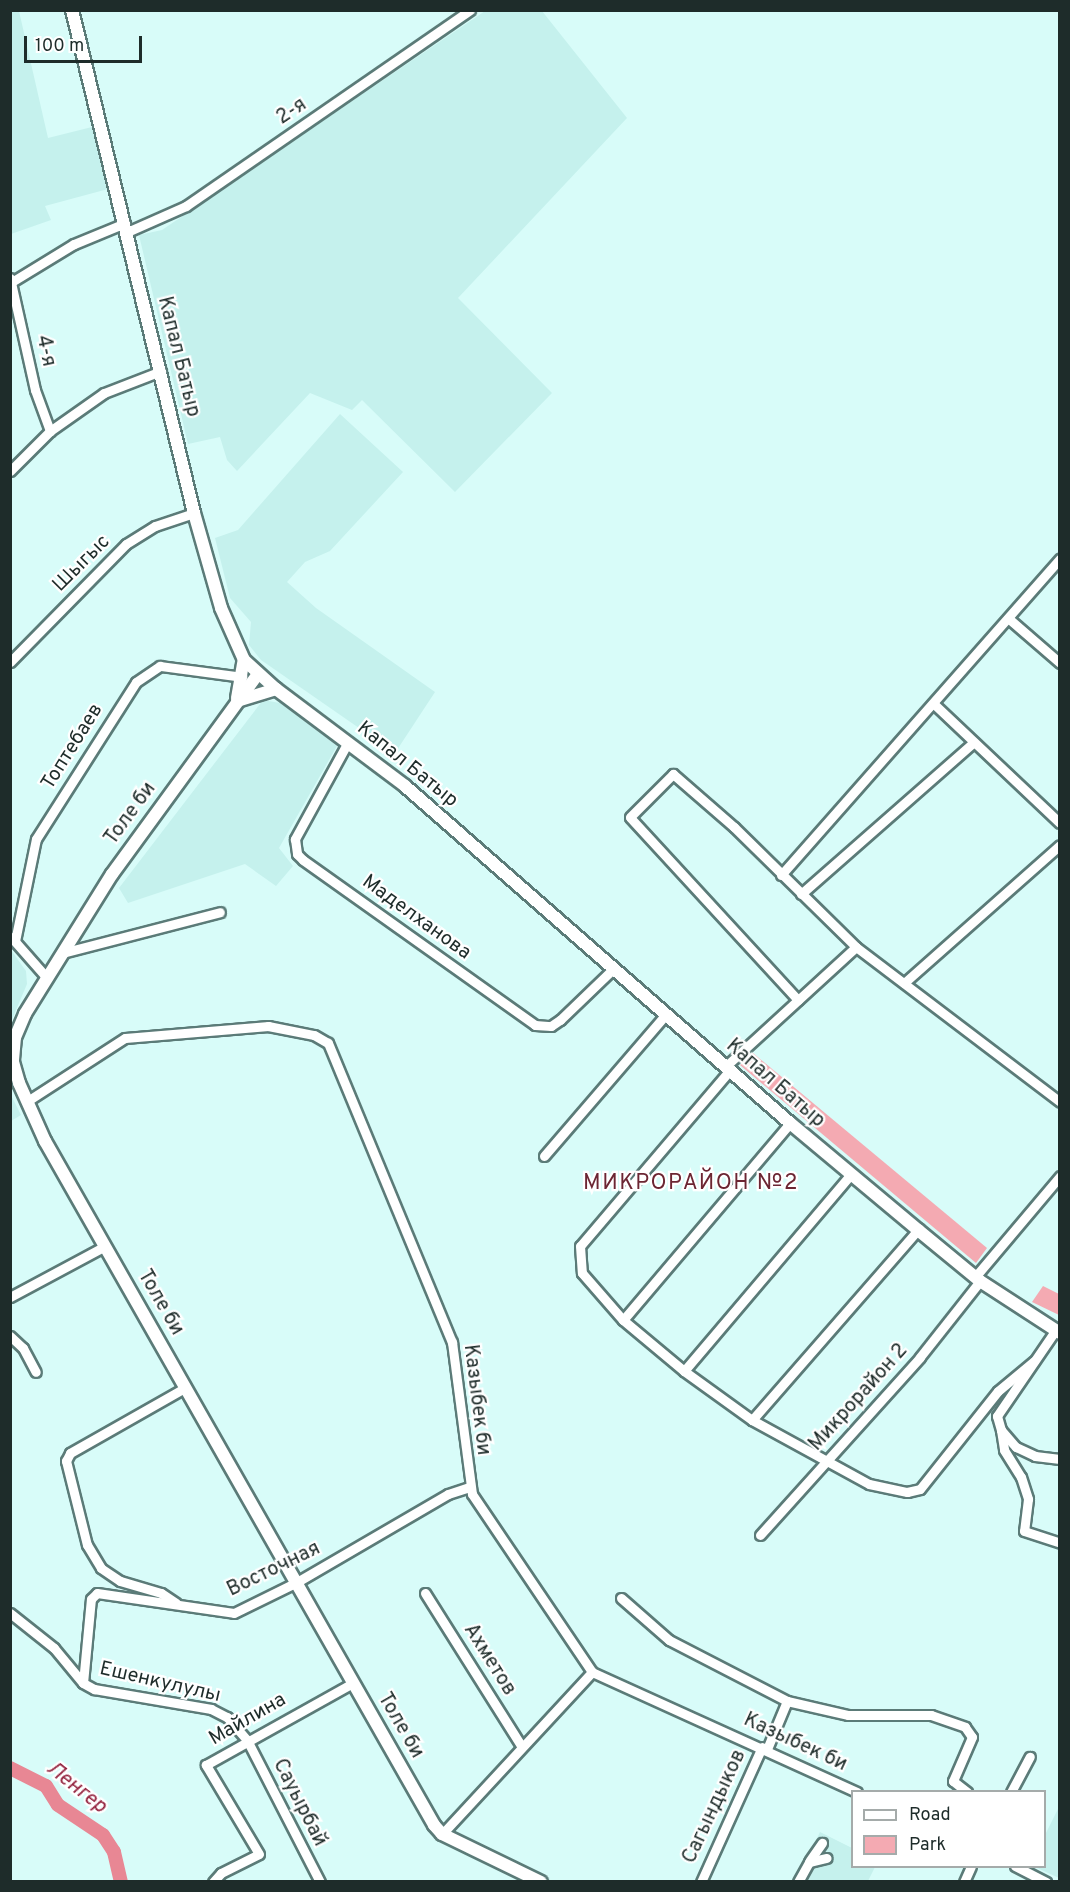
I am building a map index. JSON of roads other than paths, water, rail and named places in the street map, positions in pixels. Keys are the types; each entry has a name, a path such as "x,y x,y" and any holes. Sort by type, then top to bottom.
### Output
{"main road":[{"name":"Капал Батыр","path":"72,10 194,513 221,608 244,660 276,689 348,742 516,880 790,1123 977,1279 1057,1332"},
{"path":"236,702 244,660"},
{"name":"Толе би","path":"258,674 138,836 46,978 15,1037 13,1062 18,1083 29,1100 45,1141 297,1582 352,1683 442,1834"},
{"path":"236,702 276,689"},
{"path":"442,1834 541,1881"}],"street":[{"name":"2-я","path":"11,281 74,244 186,206 470,10"},
{"name":"4-я","path":"11,281 35,390 50,431"},
{"path":"10,471 50,431 104,393 161,371"},
{"name":"Шыгыс","path":"10,662 126,544 155,526 194,513"},
{"path":"781,875 934,704 1059,558"},
{"path":"1008,618 1059,663"},
{"name":"Топтебаев","path":"13,939 36,839 136,682 160,666 242,677"},
{"path":"934,704 1059,823"},
{"name":"Маделханова","path":"348,742 295,839 297,854 303,860 535,1025 551,1026 560,1020 614,968"},
{"path":"801,894 974,742"},
{"path":"798,999 630,817 673,774 856,947 1059,1102"},
{"path":"904,983 1059,845"},
{"path":"62,953 220,912"},
{"path":"13,939 46,978"},
{"path":"856,947 798,999 728,1068 580,1246 582,1273 623,1320 684,1371 752,1420 869,1484 907,1492 920,1489 998,1391 1034,1361"},
{"path":"543,1156 666,1014"},
{"name":"Казыбек би","path":"29,1100 125,1038 134,1036 268,1026 314,1035 328,1042 452,1342 470,1487 592,1672 855,1790"},
{"path":"623,1320 790,1123"},
{"path":"684,1371 851,1174"},
{"name":"Микрорайон 2","path":"760,1535 920,1357 977,1279 1059,1176"},
{"path":"752,1420 918,1230"},
{"path":"10,1297 105,1246"},
{"path":"1057,1332 1034,1361 997,1416 1004,1450 1021,1477 1028,1499 1024,1532 1059,1543"},
{"path":"11,1339 23,1348 36,1372"},
{"path":"181,1605 161,1593 120,1581 101,1568 87,1545 66,1461 70,1453 186,1387"},
{"path":"1001,1430 1016,1447 1035,1456 1059,1459"},
{"name":"Восточная","path":"83,1683 91,1599 97,1593 234,1613 297,1582 448,1494 470,1487"},
{"name":"Ахметов","path":"425,1593 522,1747"},
{"path":"621,1598 669,1640 787,1701 848,1715 931,1715 965,1727 972,1737 953,1781 966,1790"},
{"name":"Ешенкулулы","path":"10,1612 54,1648 83,1683 94,1689 211,1709 227,1717 247,1740"},
{"path":"442,1834 592,1672"},
{"name":"Майлина","path":"213,1881 221,1873 259,1854 206,1765 352,1683"},
{"name":"Сагындыков","path":"700,1881 787,1701"},
{"name":"Сауырбай","path":"247,1740 320,1881"},
{"path":"1012,1790 1030,1757"},
{"path":"798,1881 822,1843"},
{"path":"809,1862 827,1858"},
{"path":"1019,1868 1046,1881"}],"waterway":[{"name":"Ленгер","path":"10,1768 46,1786 58,1805 103,1835 114,1852 121,1882"}],"district":[{"name":"МИКРОРАЙОН №2","path":"691,1184"}]}
